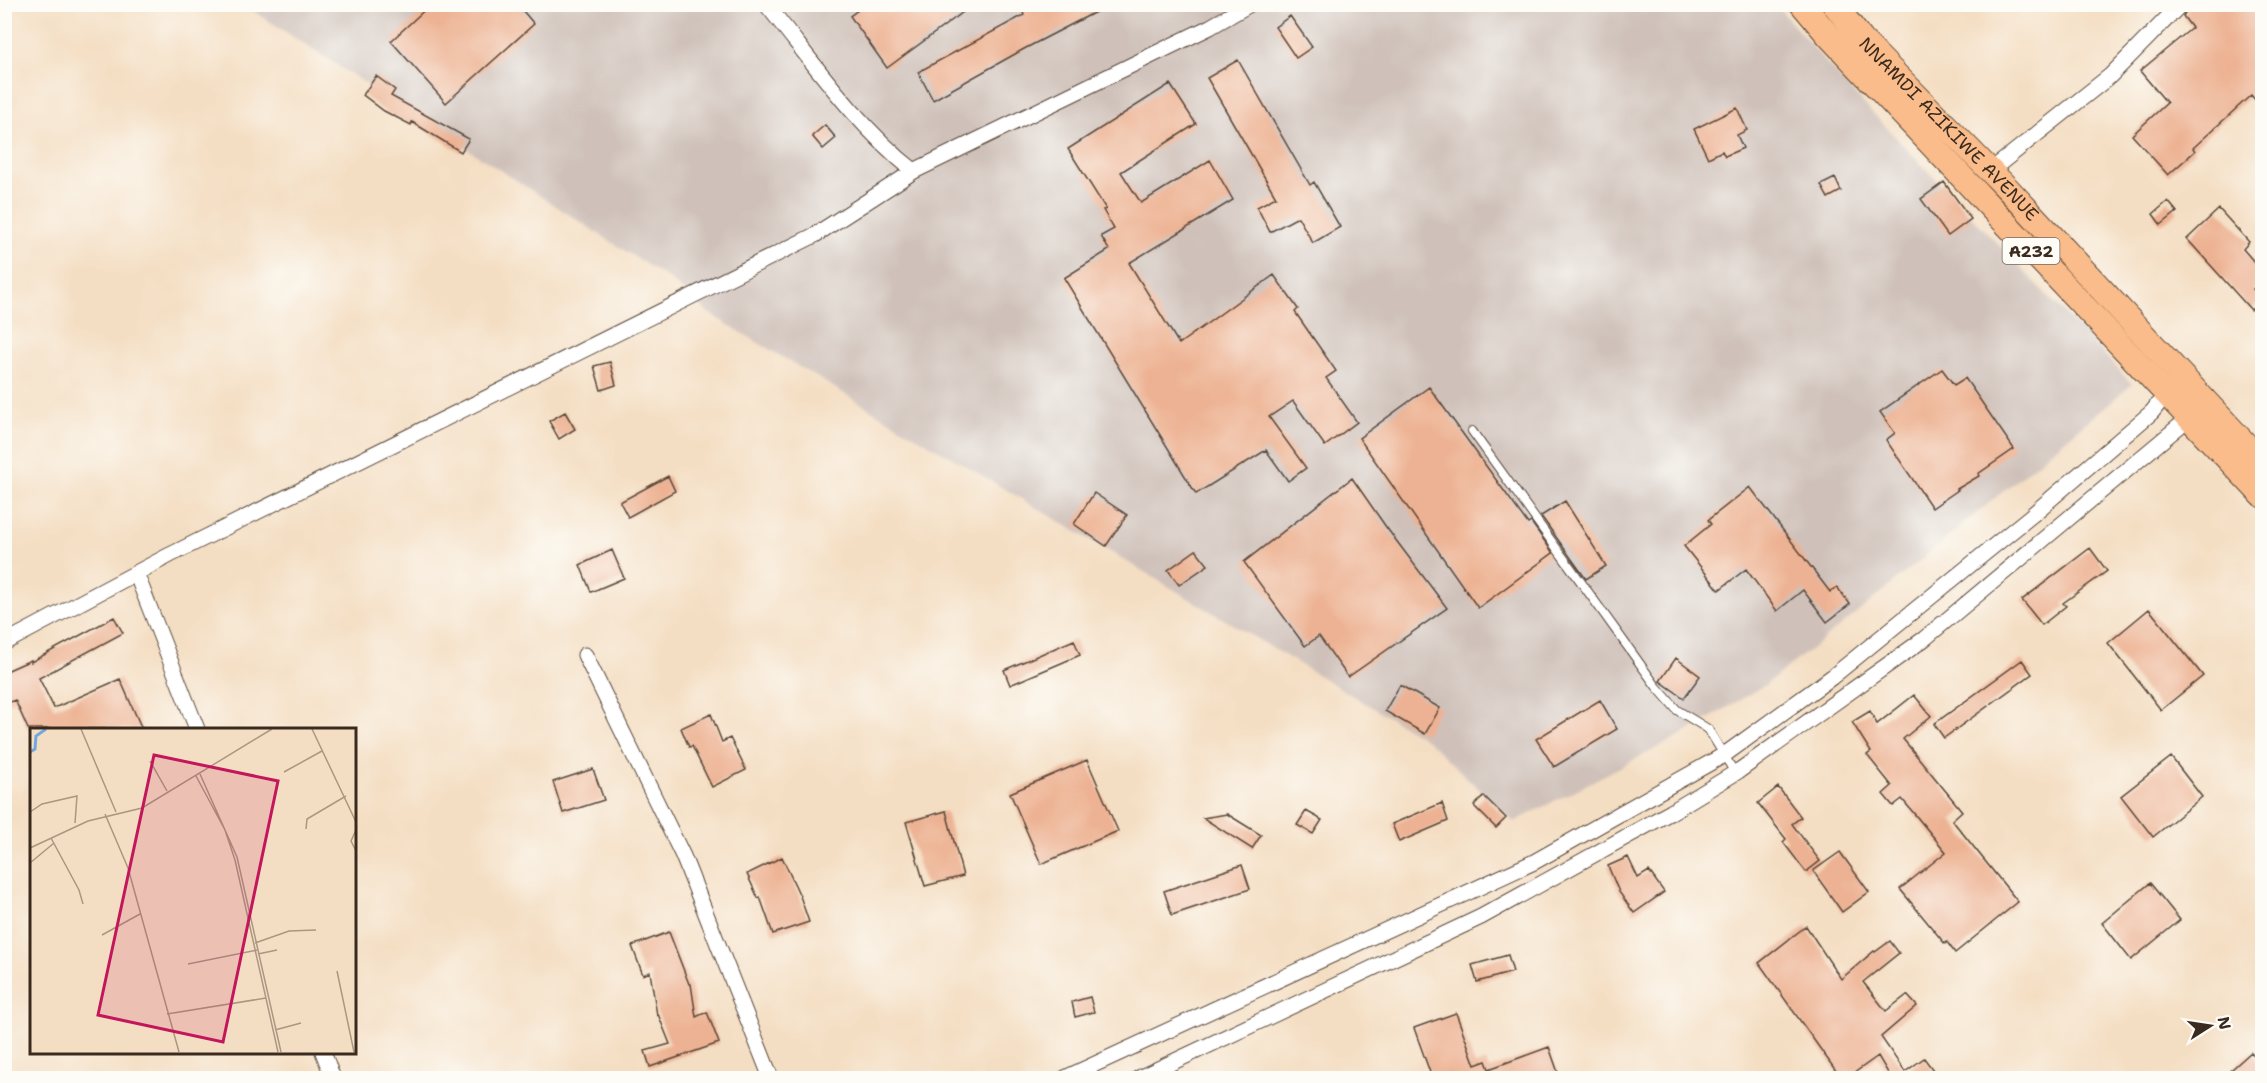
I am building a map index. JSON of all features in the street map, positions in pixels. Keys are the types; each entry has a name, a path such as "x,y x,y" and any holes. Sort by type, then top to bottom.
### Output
{"main road":[{"name":"NNAMDI AZIKIWE AVENUE","path":"1802,4 1829,36 2262,495"},
{"name":"NNAMDI AZIKIWE AVENUE","path":"1834,4 1862,40 2017,199 2262,462"}],"street":[{"path":"766,4 850,108 889,151 914,171"},
{"path":"4,643 136,573 816,234 914,171 1210,27 1250,4"},
{"path":"1989,172 2110,76 2181,4"},
{"path":"1065,1078 1534,862 1724,755 1832,676 2014,529 2152,411 2166,394"},
{"path":"1139,1078 1481,916 1671,812 1735,773 1924,639 2189,418"},
{"path":"136,573 197,728"},
{"path":"585,655 683,856 771,1078"},
{"path":"322,1053 333,1078"}],"lane":[{"path":"1472,431 1656,686 1677,710 1708,729 1735,773"}],"shaded area":[{"path":"244,5 1776,5 1844,83 2132,384 1852,617 1765,685 1680,736 1514,822 1427,740 710,314 672,281"}],"building":[{"path":"431,4 517,4 534,24 446,103 391,41"},
{"path":"866,4 974,4 887,68 850,16"},
{"path":"1019,4 1111,4 933,100 918,72 1024,15"},
{"path":"2190,4 2262,4 2262,108 2251,95 2193,148 2195,151 2168,175 2132,135 2167,103 2140,71 2192,28 2183,16"},
{"path":"1290,16 1312,47 1296,58 1275,27"},
{"path":"1238,60 1310,185 1314,182 1340,227 1313,243 1298,217 1270,232 1257,207 1276,197 1207,78"},
{"path":"376,76 395,90 391,96 469,139 461,152 412,122 411,125 384,111 363,95"},
{"path":"1170,84 1196,124 1121,172 1141,203 1210,160 1233,200 1129,263 1179,344 1274,275 1298,309 1295,312 1336,371 1326,378 1357,422 1325,446 1293,401 1269,417 1306,468 1288,481 1266,450 1196,494 1064,278 1109,250 1101,236 1114,229 1103,210 1106,209 1068,149"},
{"path":"1737,108 1747,130 1737,135 1743,148 1725,156 1722,151 1708,158 1694,129"},
{"path":"825,125 836,138 823,149 812,136"},
{"path":"1835,178 1841,191 1828,198 1821,185"},
{"path":"1944,182 1971,219 1948,236 1921,199"},
{"path":"2168,201 2177,212 2161,225 2153,214"},
{"path":"2219,209 2249,242 2243,249 2262,271 2262,280 2253,289 2262,300 2251,310 2187,239"},
{"path":"610,362 616,385 601,390 594,366"},
{"path":"1942,369 1954,385 1965,378 2014,449 1932,508 1886,440 1895,433 1880,412"},
{"path":"1429,387 1528,524 1531,522 1553,553 1478,608 1359,438"},
{"path":"565,412 575,429 559,439 549,421"},
{"path":"668,476 675,491 628,517 620,502"},
{"path":"1352,478 1447,608 1348,677 1319,636 1305,646 1244,562"},
{"path":"1750,487 1830,592 1837,587 1850,604 1827,622 1803,590 1777,611 1746,569 1719,590 1684,546 1711,524 1708,520"},
{"path":"1094,493 1127,515 1106,546 1074,524"},
{"path":"1565,501 1606,566 1586,579 1541,516"},
{"path":"2090,548 2107,571 2063,603 2066,606 2042,625 2022,600"},
{"path":"612,550 624,578 591,592 580,565"},
{"path":"1196,550 1208,565 1179,585 1168,570"},
{"path":"2149,609 2203,676 2161,710 2108,643"},
{"path":"114,617 123,633 39,678 54,708 120,679 142,728 28,729 15,700 8,703 4,694 4,672 31,660 31,662"},
{"path":"1074,640 1080,655 1010,685 1004,670"},
{"path":"1676,658 1700,676 1684,698 1660,681"},
{"path":"2022,660 2032,674 1944,738 1934,724"},
{"path":"1400,685 1440,708 1425,734 1385,711"},
{"path":"1914,695 1931,716 1903,739 1962,811 1952,820 2018,902 1955,953 1900,889 1946,852 1902,799 1893,806 1883,794 1892,786 1867,755 1871,752 1852,722 1870,711 1877,724"},
{"path":"1600,700 1617,729 1554,767 1536,739"},
{"path":"711,714 722,742 730,738 746,770 712,787 681,728"},
{"path":"2171,757 2202,797 2153,837 2121,796"},
{"path":"1087,760 1118,831 1041,864 1010,793"},
{"path":"593,769 604,800 563,813 553,782"},
{"path":"1778,787 1801,817 1792,824 1820,861 1806,872 1783,842 1786,839 1758,803"},
{"path":"1484,796 1506,818 1496,828 1474,806"},
{"path":"1442,803 1448,821 1399,842 1392,824"},
{"path":"946,811 963,876 925,886 906,822"},
{"path":"1306,811 1322,820 1313,834 1297,825"},
{"path":"1227,814 1261,835 1252,849 1203,818"},
{"path":"1840,852 1869,892 1842,912 1813,871"},
{"path":"782,857 809,922 773,934 760,897 758,898 747,874"},
{"path":"1628,857 1638,878 1649,871 1664,892 1634,913 1619,892 1608,866"},
{"path":"1242,865 1250,889 1172,915 1164,891"},
{"path":"2150,883 2180,920 2131,960 2102,923"},
{"path":"1806,926 1841,979 1874,951 1890,941 1899,953 1863,982 1886,1011 1907,995 1917,1006 1881,1037 1905,1072 1924,1058 1939,1078 1891,1078 1878,1056 1847,1078 1841,1078 1759,963"},
{"path":"669,932 689,984 691,984 696,1017 707,1012 719,1043 650,1067 645,1051 670,1044 657,1015 650,972 643,975 632,946"},
{"path":"1508,955 1513,972 1477,982 1472,965"},
{"path":"1090,997 1094,1012 1075,1017 1072,1002"},
{"path":"1456,1013 1475,1065 1486,1061 1489,1069 1549,1047 1560,1078 1432,1078 1414,1028"},
{"path":"2251,1052 2262,1065 2262,1078 2222,1078"}]}
